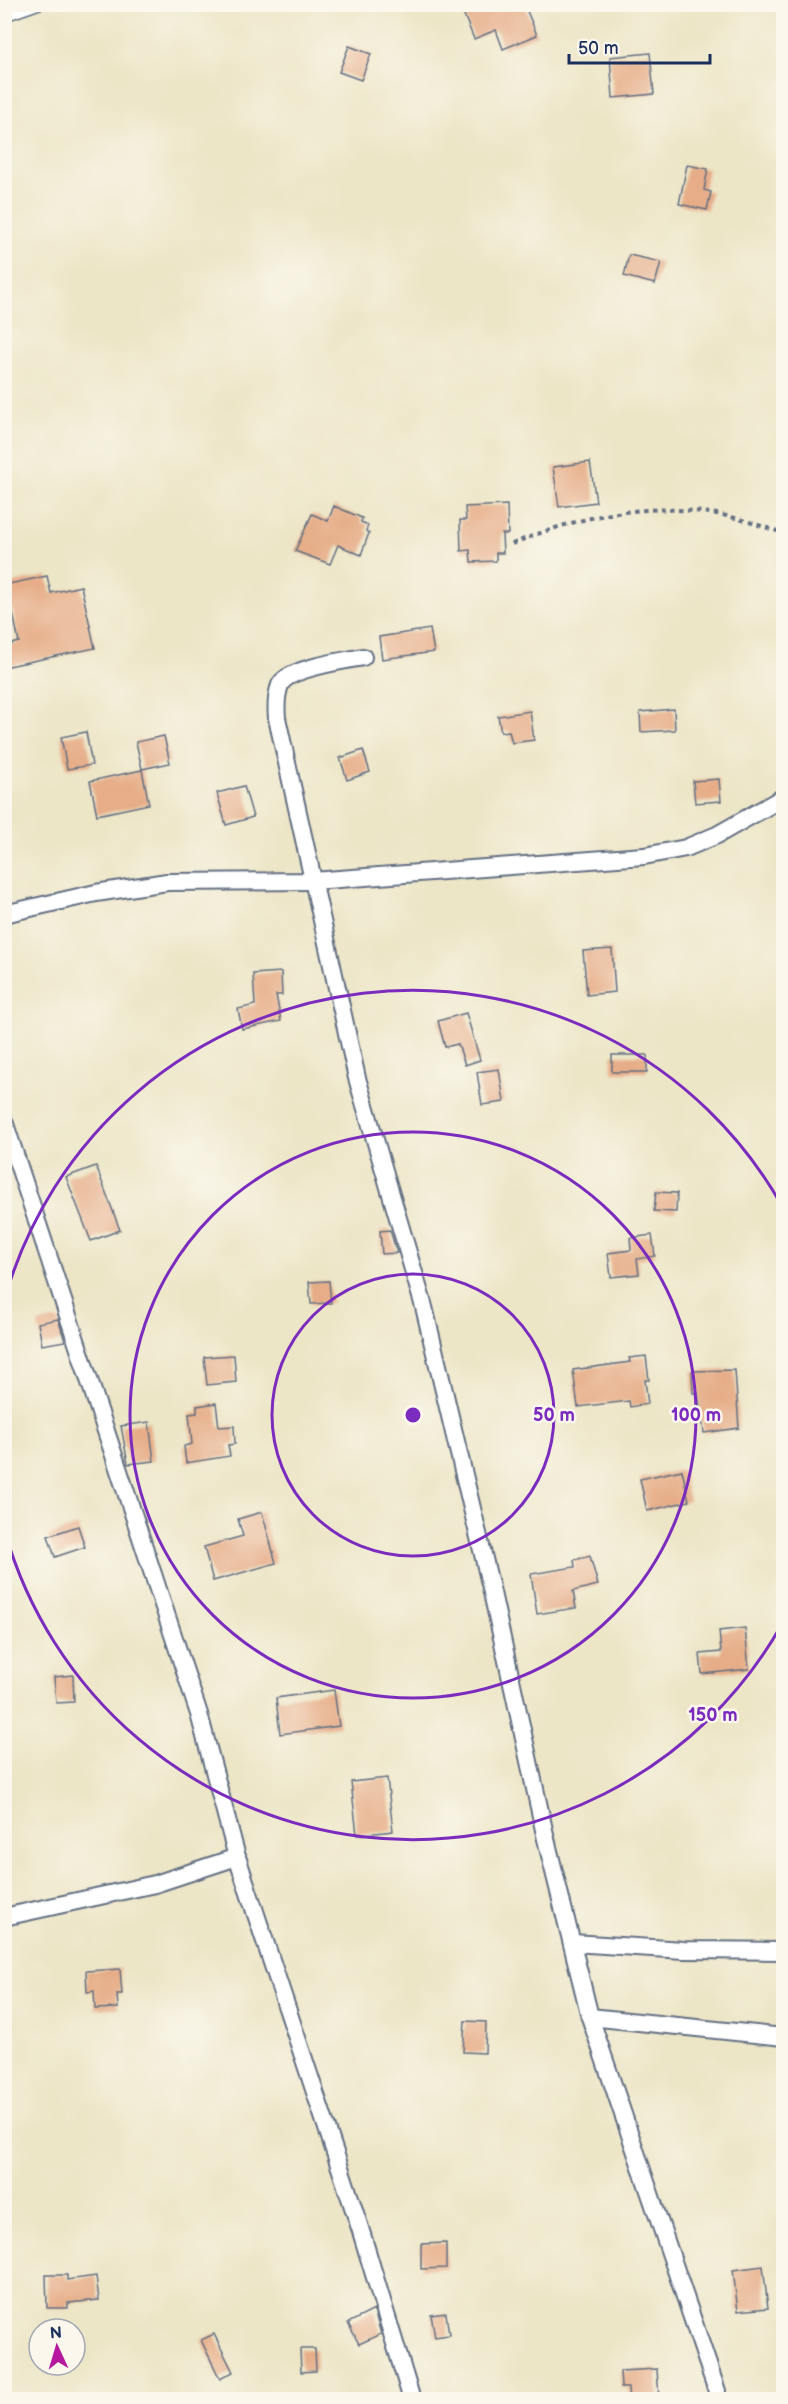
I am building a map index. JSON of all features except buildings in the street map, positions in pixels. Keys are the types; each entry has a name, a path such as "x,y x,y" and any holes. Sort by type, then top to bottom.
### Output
{"street":[{"path":"363,657 296,672 281,683 276,700 277,718 357,1078 424,1307 590,2017 717,2391"},
{"path":"4,914 96,893 167,882 314,881 644,856 686,848 717,835 783,797"},
{"path":"4,1121 199,1714 237,1857 360,2228 412,2400"},
{"path":"4,1917 155,1884 237,1857"},
{"path":"572,1943 684,1950 783,1951"},
{"path":"590,2017 783,2037"}],"lane":[{"path":"4,17 40,4"}],"path":[{"path":"512,544 592,516 651,509 722,515 783,533"}]}
